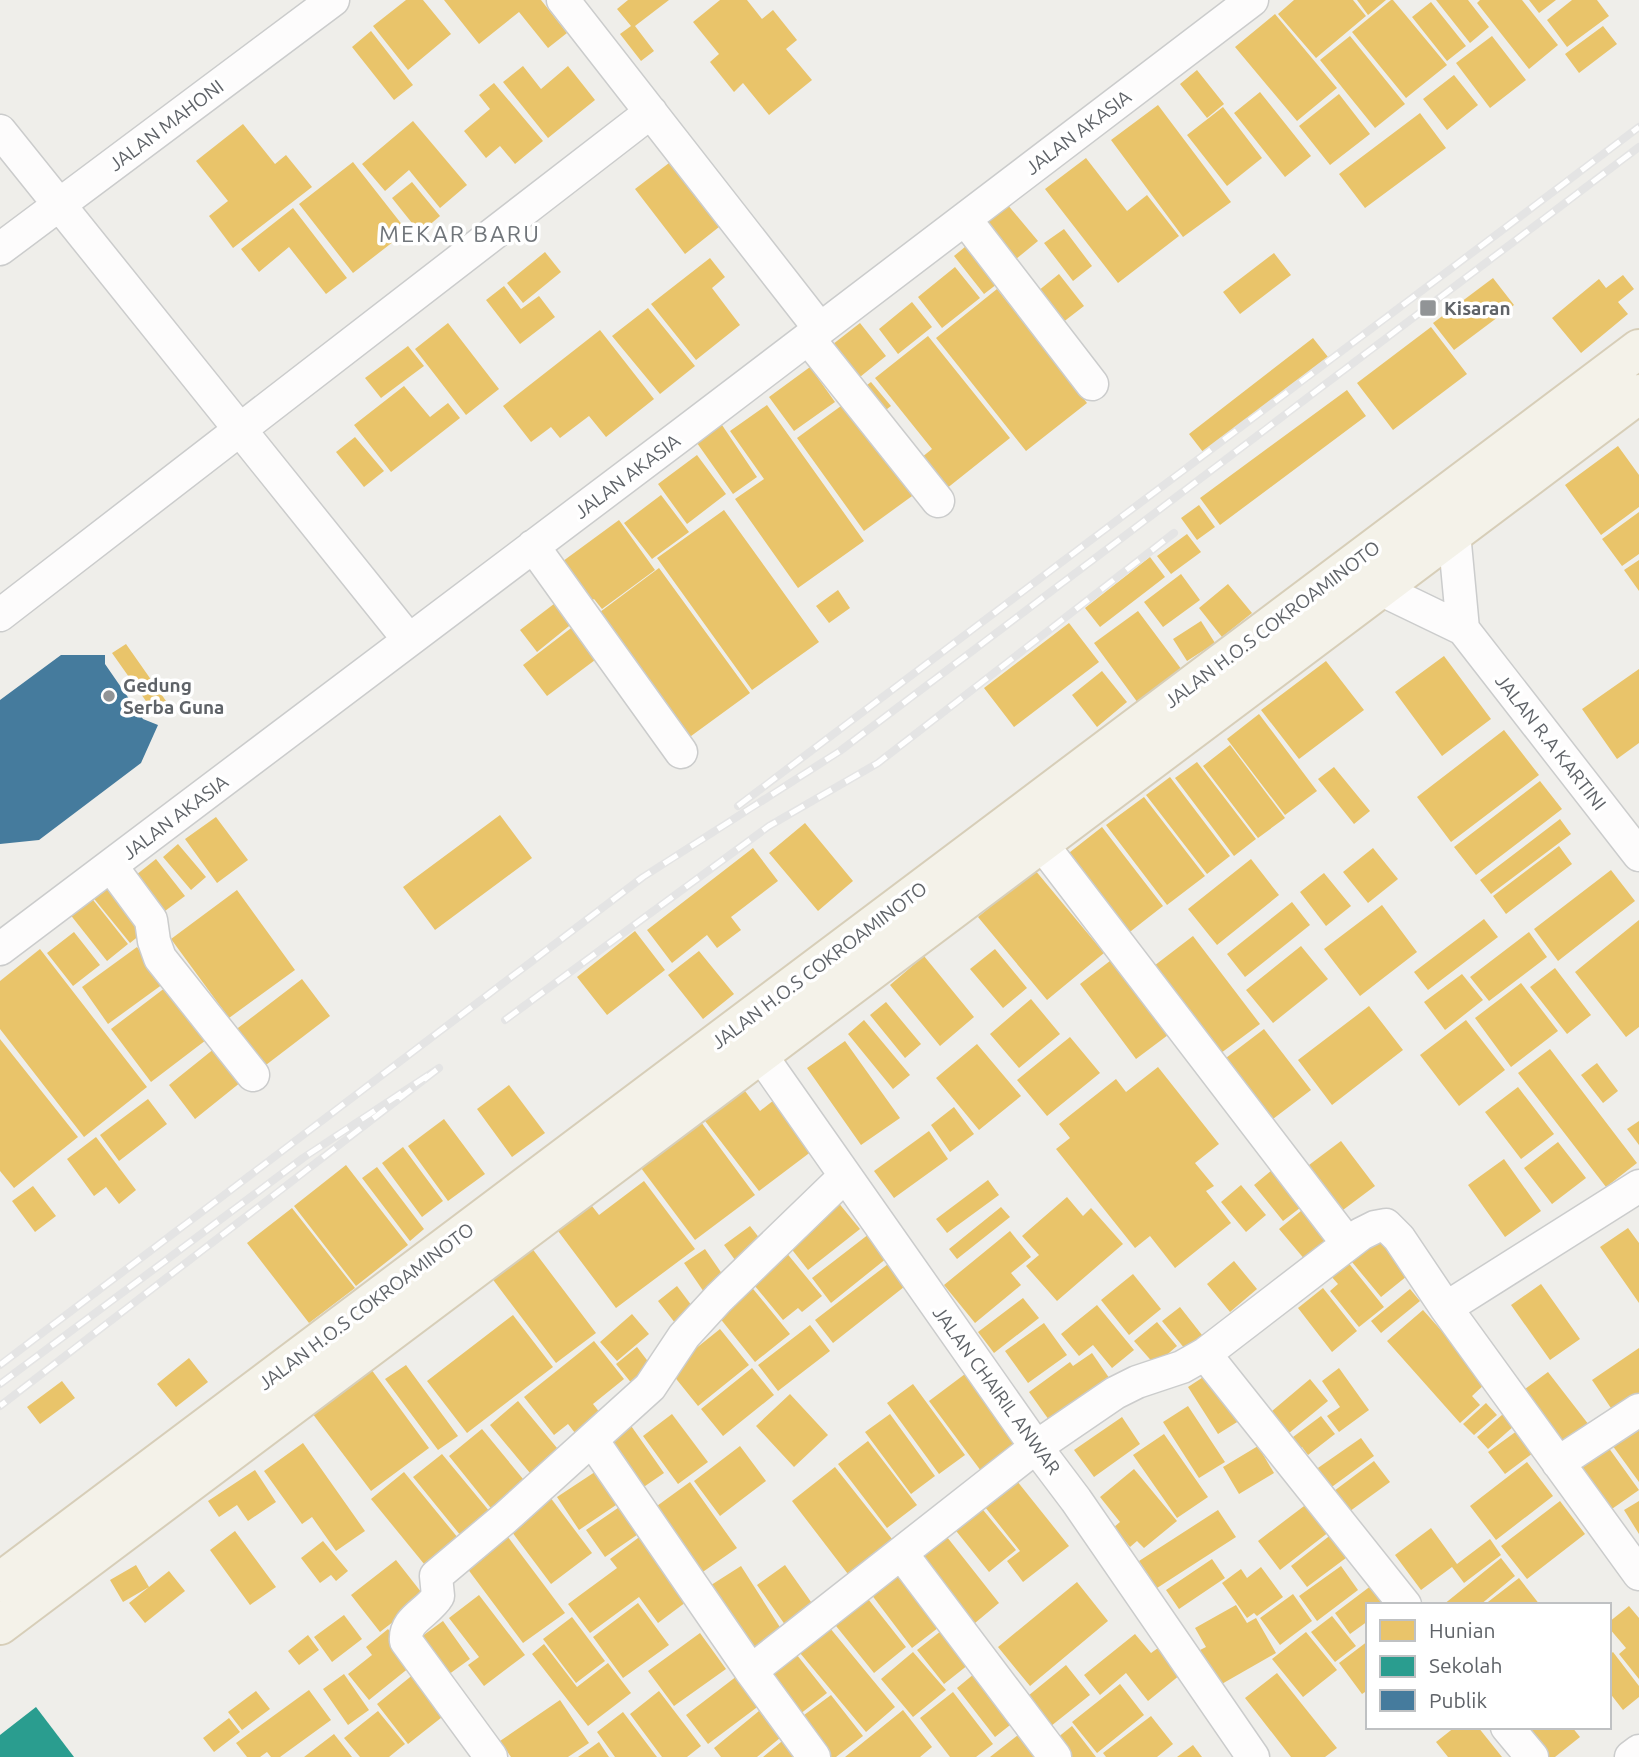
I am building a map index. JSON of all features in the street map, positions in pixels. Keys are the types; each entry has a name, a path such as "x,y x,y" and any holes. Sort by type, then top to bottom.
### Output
{"main road":[{"name":"JALAN H.O.S COKROAMINOTO","path":"0,1625 749,1039 1639,349"},
{"name":"JALAN H.O.S COKROAMINOTO","path":"0,1582 749,1039 1041,843 1639,394"}],"street":[{"name":"JALAN MAHONI","path":"0,249 332,0"},
{"path":"563,0 651,112 938,501"},
{"name":"JALAN AKASIA","path":"0,948 1252,0"},
{"path":"0,614 651,112"},
{"path":"0,131 409,640"},
{"path":"965,219 1092,384"},
{"path":"1454,533 1463,629"},
{"path":"533,546 681,752"},
{"path":"1380,589 1463,629"},
{"name":"JALAN R.A KARTINI","path":"1463,629 1639,855"},
{"path":"1041,843 1348,1244"},
{"path":"111,866 151,920 160,958 253,1075"},
{"name":"JALAN CHAIRIL ANWAR","path":"749,1039 1035,1447 1076,1500 1253,1757"},
{"path":"491,1757 406,1641 405,1632 408,1625 437,1600 439,1593 436,1576 505,1518 650,1387 684,1336 719,1298 845,1176"},
{"path":"1446,1308 1639,1186"},
{"path":"751,1671 1035,1447 1115,1393 1182,1367 1205,1354 1348,1244 1375,1227 1386,1225 1399,1238 1446,1308 1639,1574"},
{"path":"1205,1354 1403,1603"},
{"path":"1558,1463 1639,1410"},
{"path":"592,1440 751,1671 814,1757"},
{"path":"901,1553 1055,1757"},
{"path":"1509,1729 1532,1757"},
{"path":"1631,1757 1639,1751"}],"building: Hunian":[{"path":"406,0 423,0 451,34 408,70 373,26"},
{"path":"444,0 541,0 567,33 548,48 519,12 479,44"},
{"path":"628,0 669,0 635,26 654,51 641,61 620,34 631,26 617,9"},
{"path":"720,0 747,0 762,19 773,10 797,40 786,49 812,80 769,115 743,83 734,92 710,62 719,54 693,22"},
{"path":"1294,0 1353,0 1366,16 1316,58 1278,14"},
{"path":"1357,0 1386,0 1368,15"},
{"path":"1391,0 1447,65 1406,98 1352,32"},
{"path":"1436,0 1468,0 1489,27 1470,43"},
{"path":"1480,0 1522,0 1558,45 1529,69 1477,3"},
{"path":"1529,0 1556,0 1539,13"},
{"path":"1572,0 1597,0 1609,16 1567,47 1547,20"},
{"path":"1431,2 1466,46 1447,61 1412,17"},
{"path":"1275,14 1337,88 1297,121 1235,47"},
{"path":"1603,26 1617,44 1579,73 1565,54"},
{"path":"371,31 413,85 394,100 352,47"},
{"path":"1350,36 1405,104 1375,128 1320,60"},
{"path":"1492,36 1526,80 1490,108 1456,63"},
{"path":"523,66 541,89 568,66 595,100 548,138 503,82"},
{"path":"1197,70 1224,104 1207,118 1180,84"},
{"path":"1454,75 1478,105 1447,130 1423,99"},
{"path":"494,83 543,141 515,164 500,146 486,158 464,131 490,109 479,95"},
{"path":"1260,92 1311,156 1285,177 1234,113"},
{"path":"1339,94 1370,134 1330,165 1299,126"},
{"path":"1158,105 1231,202 1183,237 1111,140"},
{"path":"1223,107 1262,158 1227,186 1187,135"},
{"path":"1420,113 1446,148 1365,208 1339,174"},
{"path":"413,121 467,185 440,208 409,170 385,191 362,164"},
{"path":"243,124 275,164 286,155 312,187 233,248 209,216 228,201 196,161"},
{"path":"1086,158 1127,211 1147,195 1179,236 1118,283 1045,189"},
{"path":"353,162 407,231 353,273 299,204"},
{"path":"669,163 719,227 685,254 635,189"},
{"path":"412,182 440,216 420,233 392,198"},
{"path":"1007,204 1038,241 1010,264 979,227"},
{"path":"293,208 347,278 326,294 289,247 259,272 241,249"},
{"path":"1064,229 1092,266 1073,281 1044,243"},
{"path":"971,242 1001,281 984,294 954,256"},
{"path":"545,252 561,272 523,303 507,283"},
{"path":"1274,253 1291,275 1240,314 1223,292"},
{"path":"710,258 725,277 712,288 740,325 696,360 651,304"},
{"path":"955,267 980,298 942,328 918,297"},
{"path":"1059,274 1084,306 1062,323 1038,291"},
{"path":"1623,275 1634,289 1618,302 1628,314 1581,353 1552,318 1599,279 1606,288"},
{"path":"1493,278 1514,305 1454,350 1433,323"},
{"path":"504,286 521,309 539,296 555,317 520,344 486,300"},
{"path":"997,289 1087,403 1026,451 936,338"},
{"path":"912,302 932,327 898,354 879,329"},
{"path":"648,308 695,366 660,394 612,336"},
{"path":"448,323 499,389 466,415 415,349"},
{"path":"860,323 886,356 855,381 828,348"},
{"path":"1431,327 1467,374 1393,430 1357,383"},
{"path":"600,330 654,399 606,437 589,416 560,438 551,427 531,442 503,406"},
{"path":"928,336 1010,438 941,493 916,462 932,449 875,378"},
{"path":"1313,338 1328,357 1203,452 1189,434"},
{"path":"408,346 424,366 381,398 365,378"},
{"path":"810,367 835,402 794,431 769,397"},
{"path":"871,382 891,406 878,416 859,391"},
{"path":"404,386 430,417 448,403 460,418 391,472 354,425"},
{"path":"1347,390 1366,416 1220,525 1200,498"},
{"path":"852,398 919,491 864,531 797,438"},
{"path":"767,405 864,541 798,588 735,499 764,479 730,431"},
{"path":"722,425 757,477 733,494 697,443"},
{"path":"355,437 384,471 364,487 336,452"},
{"path":"1618,446 1639,475 1639,507 1601,535 1565,485"},
{"path":"697,455 726,494 687,524 658,484"},
{"path":"661,495 689,532 652,559 624,523"},
{"path":"1199,505 1215,527 1197,540 1181,518"},
{"path":"724,510 819,642 752,690 657,558"},
{"path":"1639,512 1639,554 1622,566 1602,539"},
{"path":"619,520 655,570 602,609 594,599 588,603 559,564"},
{"path":"1187,534 1201,552 1171,574 1157,556"},
{"path":"1150,557 1165,577 1100,627 1085,608"},
{"path":"1639,560 1639,591 1624,570"},
{"path":"659,568 750,693 687,739 596,615"},
{"path":"1181,574 1200,600 1163,627 1144,602"},
{"path":"1228,584 1252,613 1222,637 1199,608"},
{"path":"838,590 850,608 829,623 816,606"},
{"path":"563,597 579,618 537,652 520,630"},
{"path":"1138,611 1182,670 1138,703 1094,643"},
{"path":"1201,621 1215,643 1187,661 1173,639"},
{"path":"579,622 603,654 547,696 523,665"},
{"path":"1069,623 1099,662 1014,727 984,688"},
{"path":"126,644 166,701 153,711 112,653"},
{"path":"1444,656 1491,719 1442,756 1395,692"},
{"path":"1326,661 1364,710 1299,759 1261,710"},
{"path":"1639,669 1639,743 1617,759 1582,709"},
{"path":"1102,671 1127,702 1097,727 1072,695"},
{"path":"1259,714 1317,791 1285,815 1227,739"},
{"path":"1504,730 1539,775 1451,842 1417,797"},
{"path":"1230,745 1285,818 1258,838 1203,766"},
{"path":"1197,762 1256,839 1234,856 1175,778"},
{"path":"1334,767 1370,811 1354,824 1318,779"},
{"path":"1170,777 1230,856 1207,874 1146,795"},
{"path":"1540,781 1562,809 1476,875 1454,847"},
{"path":"1144,797 1205,876 1167,905 1106,825"},
{"path":"500,815 532,858 435,930 403,887"},
{"path":"216,817 248,860 217,883 185,839"},
{"path":"1560,819 1571,834 1491,894 1480,880"},
{"path":"805,823 853,881 818,911 769,853"},
{"path":"1102,827 1163,906 1126,935 1065,856"},
{"path":"178,844 206,877 191,890 163,857"},
{"path":"1559,846 1572,864 1506,914 1493,896"},
{"path":"753,848 778,881 731,917 741,930 717,948 707,935 672,963 647,930"},
{"path":"1373,848 1398,879 1368,903 1343,872"},
{"path":"156,859 185,896 165,911 136,875"},
{"path":"1251,859 1279,895 1217,945 1188,909"},
{"path":"1035,870 1104,953 1047,1000 978,917"},
{"path":"1611,870 1635,901 1558,961 1534,929"},
{"path":"1324,873 1351,906 1326,926 1300,892"},
{"path":"112,878 151,926 130,943 91,895"},
{"path":"237,890 295,970 229,1018 171,939"},
{"path":"90,896 128,944 107,961 69,913"},
{"path":"1292,902 1310,925 1245,977 1227,954"},
{"path":"1382,905 1417,952 1360,996 1324,949"},
{"path":"1484,919 1498,937 1428,990 1414,972"},
{"path":"1639,920 1639,1027 1626,1037 1575,972"},
{"path":"635,931 665,970 607,1015 577,977"},
{"path":"74,932 100,965 73,986 47,953"},
{"path":"1529,932 1547,957 1489,1001 1470,977"},
{"path":"1193,936 1260,1024 1217,1056 1150,969"},
{"path":"1301,946 1328,979 1273,1023 1246,990"},
{"path":"137,947 163,984 108,1024 82,987"},
{"path":"40,949 147,1087 84,1137 0,1029 0,981"},
{"path":"995,949 1027,988 1003,1008 970,969"},
{"path":"699,951 734,994 703,1019 668,975"},
{"path":"1119,954 1176,1029 1136,1059 1080,984"},
{"path":"924,956 974,1017 940,1046 890,985"},
{"path":"1555,968 1591,1015 1567,1034 1530,987"},
{"path":"1462,974 1483,1000 1445,1030 1424,1002"},
{"path":"302,979 330,1016 262,1068 234,1031"},
{"path":"1521,983 1558,1031 1511,1067 1475,1018"},
{"path":"170,984 210,1037 151,1082 111,1029"},
{"path":"1031,999 1060,1034 1019,1068 990,1034"},
{"path":"886,1002 921,1044 905,1058 870,1015"},
{"path":"1369,1006 1403,1050 1332,1105 1298,1060"},
{"path":"864,1020 910,1075 893,1089 848,1034"},
{"path":"1466,1020 1505,1070 1459,1106 1420,1055"},
{"path":"1264,1029 1311,1090 1269,1122 1222,1061"},
{"path":"1070,1037 1100,1073 1047,1116 1017,1080"},
{"path":"0,1039 78,1137 14,1188 0,1171"},
{"path":"845,1041 900,1118 861,1145 807,1068"},
{"path":"220,1044 246,1078 195,1119 169,1085"},
{"path":"977,1044 1021,1096 979,1130 936,1078"},
{"path":"1550,1049 1637,1163 1606,1187 1518,1073"},
{"path":"1597,1063 1618,1091 1603,1103 1581,1075"},
{"path":"1158,1067 1219,1144 1195,1163 1214,1186 1206,1191 1231,1223 1175,1268 1150,1236 1135,1248 1056,1149 1070,1138 1059,1124 1116,1079 1126,1092"},
{"path":"509,1085 545,1133 512,1157 477,1109"},
{"path":"742,1087 760,1111 774,1100 812,1151 759,1191 702,1117"},
{"path":"1518,1087 1554,1134 1521,1159 1485,1112"},
{"path":"148,1099 167,1124 119,1161 100,1135"},
{"path":"954,1107 974,1134 950,1152 931,1125"},
{"path":"444,1119 485,1174 448,1201 408,1146"},
{"path":"1639,1121 1639,1145 1627,1129"},
{"path":"701,1122 755,1195 695,1240 641,1168"},
{"path":"929,1131 948,1159 894,1198 874,1171"},
{"path":"96,1137 136,1190 119,1204 106,1187 94,1196 67,1159"},
{"path":"1341,1141 1375,1186 1335,1216 1301,1171"},
{"path":"1558,1142 1586,1178 1552,1204 1524,1168"},
{"path":"403,1147 443,1201 422,1217 382,1163"},
{"path":"1504,1159 1541,1211 1505,1237 1468,1185"},
{"path":"1279,1164 1309,1201 1283,1221 1254,1185"},
{"path":"346,1165 408,1245 356,1286 294,1206"},
{"path":"377,1167 424,1229 410,1241 362,1178"},
{"path":"988,1180 999,1195 947,1233 936,1219"},
{"path":"644,1181 695,1249 616,1308 558,1231 592,1206 599,1215"},
{"path":"1241,1185 1266,1215 1246,1232 1221,1202"},
{"path":"33,1186 56,1216 35,1232 12,1201"},
{"path":"1067,1197 1083,1216 1091,1208 1123,1244 1057,1301 1026,1266 1039,1255 1022,1236"},
{"path":"837,1201 860,1229 808,1270 786,1242"},
{"path":"1307,1206 1333,1238 1306,1261 1279,1229"},
{"path":"1001,1207 1010,1217 957,1259 949,1249"},
{"path":"292,1208 355,1288 309,1323 247,1243"},
{"path":"750,1226 764,1244 738,1264 724,1245"},
{"path":"1628,1228 1639,1243 1639,1303 1600,1247"},
{"path":"1010,1231 1031,1257 1011,1273 1021,1285 975,1323 944,1285"},
{"path":"1378,1231 1412,1272 1381,1297 1347,1256"},
{"path":"869,1234 887,1258 831,1303 812,1278"},
{"path":"531,1247 596,1333 556,1363 491,1277"},
{"path":"705,1249 727,1281 706,1295 684,1263"},
{"path":"785,1251 822,1296 802,1312 798,1308 783,1320 750,1280"},
{"path":"892,1261 909,1283 833,1343 815,1320"},
{"path":"1234,1261 1257,1289 1230,1312 1207,1284"},
{"path":"1347,1261 1384,1307 1359,1327 1330,1291 1338,1284 1330,1275"},
{"path":"1133,1274 1161,1309 1129,1335 1101,1300"},
{"path":"749,1284 790,1334 755,1362 715,1312"},
{"path":"1541,1284 1580,1339 1550,1360 1511,1305"},
{"path":"677,1286 698,1314 679,1328 658,1301"},
{"path":"1323,1288 1357,1331 1332,1352 1298,1308"},
{"path":"1410,1289 1420,1301 1381,1333 1371,1321"},
{"path":"1023,1298 1039,1318 994,1353 978,1332"},
{"path":"1097,1305 1134,1350 1112,1368 1093,1345 1079,1356 1061,1334"},
{"path":"1180,1307 1202,1335 1185,1349 1162,1321"},
{"path":"1423,1310 1487,1382 1472,1396 1480,1405 1460,1423 1387,1341"},
{"path":"632,1314 649,1334 617,1361 600,1342"},
{"path":"513,1315 553,1367 467,1433 427,1381"},
{"path":"1157,1322 1177,1346 1155,1365 1134,1341"},
{"path":"1044,1323 1067,1355 1028,1383 1005,1351"},
{"path":"810,1325 830,1351 778,1391 758,1365"},
{"path":"720,1329 749,1365 698,1406 669,1370"},
{"path":"594,1341 624,1379 593,1404 604,1418 579,1438 568,1424 554,1435 524,1397"},
{"path":"637,1347 653,1368 633,1385 616,1364"},
{"path":"1639,1348 1639,1398 1615,1414 1592,1380"},
{"path":"1092,1353 1114,1385 1054,1427 1029,1392 1070,1362 1073,1366"},
{"path":"189,1358 208,1382 176,1407 157,1384"},
{"path":"406,1365 458,1436 438,1450 385,1379"},
{"path":"752,1368 774,1395 723,1436 701,1409"},
{"path":"1339,1368 1369,1410 1339,1432 1327,1416 1340,1407 1322,1381"},
{"path":"371,1369 429,1448 371,1491 312,1413"},
{"path":"969,1371 1024,1445 984,1475 929,1401"},
{"path":"1211,1372 1242,1419 1218,1434 1188,1387"},
{"path":"1548,1372 1589,1425 1562,1445 1521,1392"},
{"path":"1310,1379 1328,1401 1283,1438 1266,1416"},
{"path":"62,1381 75,1398 40,1424 27,1407"},
{"path":"913,1384 965,1455 939,1474 887,1403"},
{"path":"790,1394 828,1435 794,1467 756,1426"},
{"path":"518,1401 562,1454 545,1468 541,1463 530,1473 490,1425"},
{"path":"1486,1403 1497,1415 1474,1435 1463,1424"},
{"path":"1188,1406 1225,1462 1199,1478 1163,1422"},
{"path":"672,1414 708,1462 678,1484 643,1436"},
{"path":"890,1414 935,1476 911,1494 865,1432"},
{"path":"1503,1414 1514,1426 1488,1449 1477,1437"},
{"path":"1321,1416 1335,1434 1308,1455 1302,1447 1294,1454 1285,1443"},
{"path":"1122,1417 1140,1444 1094,1477 1074,1450"},
{"path":"627,1420 664,1473 635,1493 602,1437"},
{"path":"1639,1423 1639,1482 1607,1438"},
{"path":"1525,1425 1541,1447 1505,1474 1488,1452"},
{"path":"482,1429 528,1485 494,1512 449,1456"},
{"path":"1164,1434 1208,1497 1177,1518 1133,1455"},
{"path":"1361,1438 1374,1456 1329,1489 1315,1470"},
{"path":"1603,1440 1639,1490 1609,1511 1573,1461"},
{"path":"868,1441 917,1505 887,1528 838,1464"},
{"path":"303,1443 365,1531 336,1551 312,1517 302,1524 264,1471"},
{"path":"740,1446 766,1481 720,1516 694,1481"},
{"path":"1258,1446 1274,1473 1239,1494 1223,1467"},
{"path":"442,1454 490,1512 461,1536 413,1477"},
{"path":"1374,1461 1390,1482 1346,1514 1330,1494"},
{"path":"1527,1462 1553,1496 1496,1540 1470,1506"},
{"path":"604,1466 625,1499 579,1530 557,1497"},
{"path":"835,1467 896,1544 851,1578 792,1501"},
{"path":"1134,1469 1177,1521 1144,1548 1137,1541 1130,1547 1114,1527 1120,1522 1100,1497"},
{"path":"255,1470 276,1502 248,1521 237,1505 219,1517 208,1501"},
{"path":"404,1472 463,1544 429,1570 371,1499"},
{"path":"1017,1481 1069,1546 1023,1582 1007,1561 1020,1551 985,1507"},
{"path":"690,1482 737,1548 697,1576 650,1511"},
{"path":"547,1493 592,1553 551,1584 506,1524"},
{"path":"1312,1500 1334,1528 1280,1570 1258,1541"},
{"path":"628,1501 647,1528 605,1557 586,1530"},
{"path":"1560,1501 1585,1534 1527,1579 1501,1546"},
{"path":"1639,1501 1639,1534 1624,1510"},
{"path":"979,1505 1016,1550 989,1572 953,1527"},
{"path":"1218,1510 1236,1537 1157,1588 1139,1561"},
{"path":"1431,1528 1457,1564 1490,1539 1501,1555 1464,1583 1452,1567 1421,1590 1395,1555"},
{"path":"502,1529 565,1613 523,1643 461,1560"},
{"path":"1337,1530 1354,1552 1307,1587 1291,1566"},
{"path":"235,1531 276,1587 250,1605 210,1550"},
{"path":"646,1532 694,1596 658,1623 639,1597 590,1633 568,1604 617,1568 610,1559"},
{"path":"947,1537 999,1603 969,1628 916,1562"},
{"path":"323,1541 348,1571 336,1581 331,1575 320,1583 301,1558"},
{"path":"1501,1558 1515,1576 1482,1603 1445,1603"},
{"path":"1212,1559 1225,1578 1179,1609 1166,1590"},
{"path":"396,1560 425,1597 380,1632 351,1595"},
{"path":"903,1564 947,1621 912,1648 868,1590"},
{"path":"136,1565 149,1587 123,1602 110,1580"},
{"path":"785,1565 816,1609 788,1629 757,1585"},
{"path":"741,1566 785,1635 753,1656 708,1587"},
{"path":"1341,1566 1358,1590 1317,1621 1299,1596"},
{"path":"1261,1567 1283,1597 1257,1616 1254,1613 1247,1618 1222,1583 1241,1569 1247,1578"},
{"path":"169,1571 185,1591 145,1623 129,1603"},
{"path":"1519,1578 1538,1603 1487,1603"},
{"path":"1077,1582 1108,1621 1030,1686 998,1647"},
{"path":"1376,1582 1388,1603 1366,1603 1366,1622 1350,1634 1335,1613"},
{"path":"1293,1594 1312,1621 1280,1645 1260,1618"},
{"path":"479,1595 525,1655 484,1686 468,1665 479,1657 449,1618"},
{"path":"865,1595 906,1647 874,1673 832,1621"},
{"path":"638,1603 669,1645 623,1678 593,1637"},
{"path":"1236,1605 1247,1623 1256,1618 1276,1653 1220,1685 1200,1650 1206,1647 1195,1628"},
{"path":"1629,1606 1639,1618 1639,1679 1619,1654 1626,1648 1611,1630 1611,1620"},
{"path":"344,1615 362,1639 332,1662 314,1637"},
{"path":"1332,1616 1356,1646 1335,1662 1311,1632"},
{"path":"572,1617 605,1661 576,1683 543,1639"},
{"path":"443,1621 470,1659 441,1680 414,1642"},
{"path":"825,1622 895,1707 866,1732 795,1647"},
{"path":"946,1627 973,1661 944,1684 917,1650"},
{"path":"388,1629 415,1663 369,1700 348,1674 372,1655 366,1647"},
{"path":"1306,1632 1337,1670 1303,1697 1272,1659"},
{"path":"700,1633 726,1669 674,1706 648,1671"},
{"path":"1135,1634 1151,1653 1158,1648 1180,1675 1148,1701 1126,1673 1100,1695 1084,1675"},
{"path":"308,1635 319,1650 299,1665 288,1651"},
{"path":"1366,1643 1366,1691 1362,1694 1339,1663"},
{"path":"544,1644 577,1687 608,1663 631,1693 588,1726 532,1654"},
{"path":"793,1650 827,1693 795,1718 762,1675"},
{"path":"913,1652 946,1690 913,1717 881,1679"},
{"path":"1613,1652 1639,1686 1639,1697 1623,1710 1611,1695"},
{"path":"1066,1665 1090,1695 1046,1730 1023,1700"},
{"path":"420,1669 451,1710 408,1744 377,1704"},
{"path":"980,1669 1019,1718 995,1737 957,1688"},
{"path":"1277,1673 1337,1748 1325,1757 1291,1757 1245,1698"},
{"path":"344,1674 369,1710 348,1725 323,1689"},
{"path":"737,1676 760,1705 708,1744 686,1715"},
{"path":"1120,1684 1144,1715 1097,1753 1072,1722"},
{"path":"309,1690 331,1720 280,1757 271,1757 267,1752 260,1757 247,1757 236,1743"},
{"path":"256,1691 270,1709 242,1730 228,1712"},
{"path":"659,1691 701,1746 687,1757 662,1757 630,1714"},
{"path":"953,1692 993,1744 976,1757 950,1757 920,1718"},
{"path":"831,1695 863,1736 836,1757 824,1757 796,1721"},
{"path":"560,1700 589,1743 568,1757 511,1757 500,1741"},
{"path":"903,1710 932,1747 920,1757 845,1757"},
{"path":"378,1711 405,1744 389,1757 360,1757 344,1738"},
{"path":"759,1711 780,1738 757,1757 721,1757 714,1748"},
{"path":"623,1712 657,1757 615,1757 597,1732"},
{"path":"1151,1716 1173,1744 1157,1757 1106,1757 1103,1753"},
{"path":"229,1718 240,1732 214,1752 203,1738"},
{"path":"1072,1726 1096,1757 1063,1757 1052,1742"},
{"path":"1027,1728 1050,1757 990,1757"},
{"path":"1452,1729 1480,1729 1502,1757 1448,1757 1436,1742"},
{"path":"1522,1729 1574,1729 1580,1737 1555,1757 1545,1757"},
{"path":"334,1734 352,1757 304,1757"},
{"path":"787,1737 804,1757 763,1757"},
{"path":"599,1742 609,1757 578,1757"},
{"path":"1193,1745 1202,1757 1177,1757"}],"building: Sekolah":[{"path":"36,1707 74,1757 0,1757 0,1735"}],"building: Publik":[{"path":"61,655 105,655 105,664 143,719 158,725 141,763 39,840 0,844 0,700"}],"railway":[{"path":"738,806 1639,127"},
{"path":"0,1365 643,877 840,751 1639,147"},
{"path":"505,1020 769,826 878,763 1174,533"},
{"path":"0,1384 303,1158 439,1068 0,1406"}],"place":[{"name":"Kisaran","path":"1428,308"},
{"name":"Gedung Serba Guna","path":"109,696"}],"district":[{"name":"MEKAR BARU","path":"460,234"}]}
